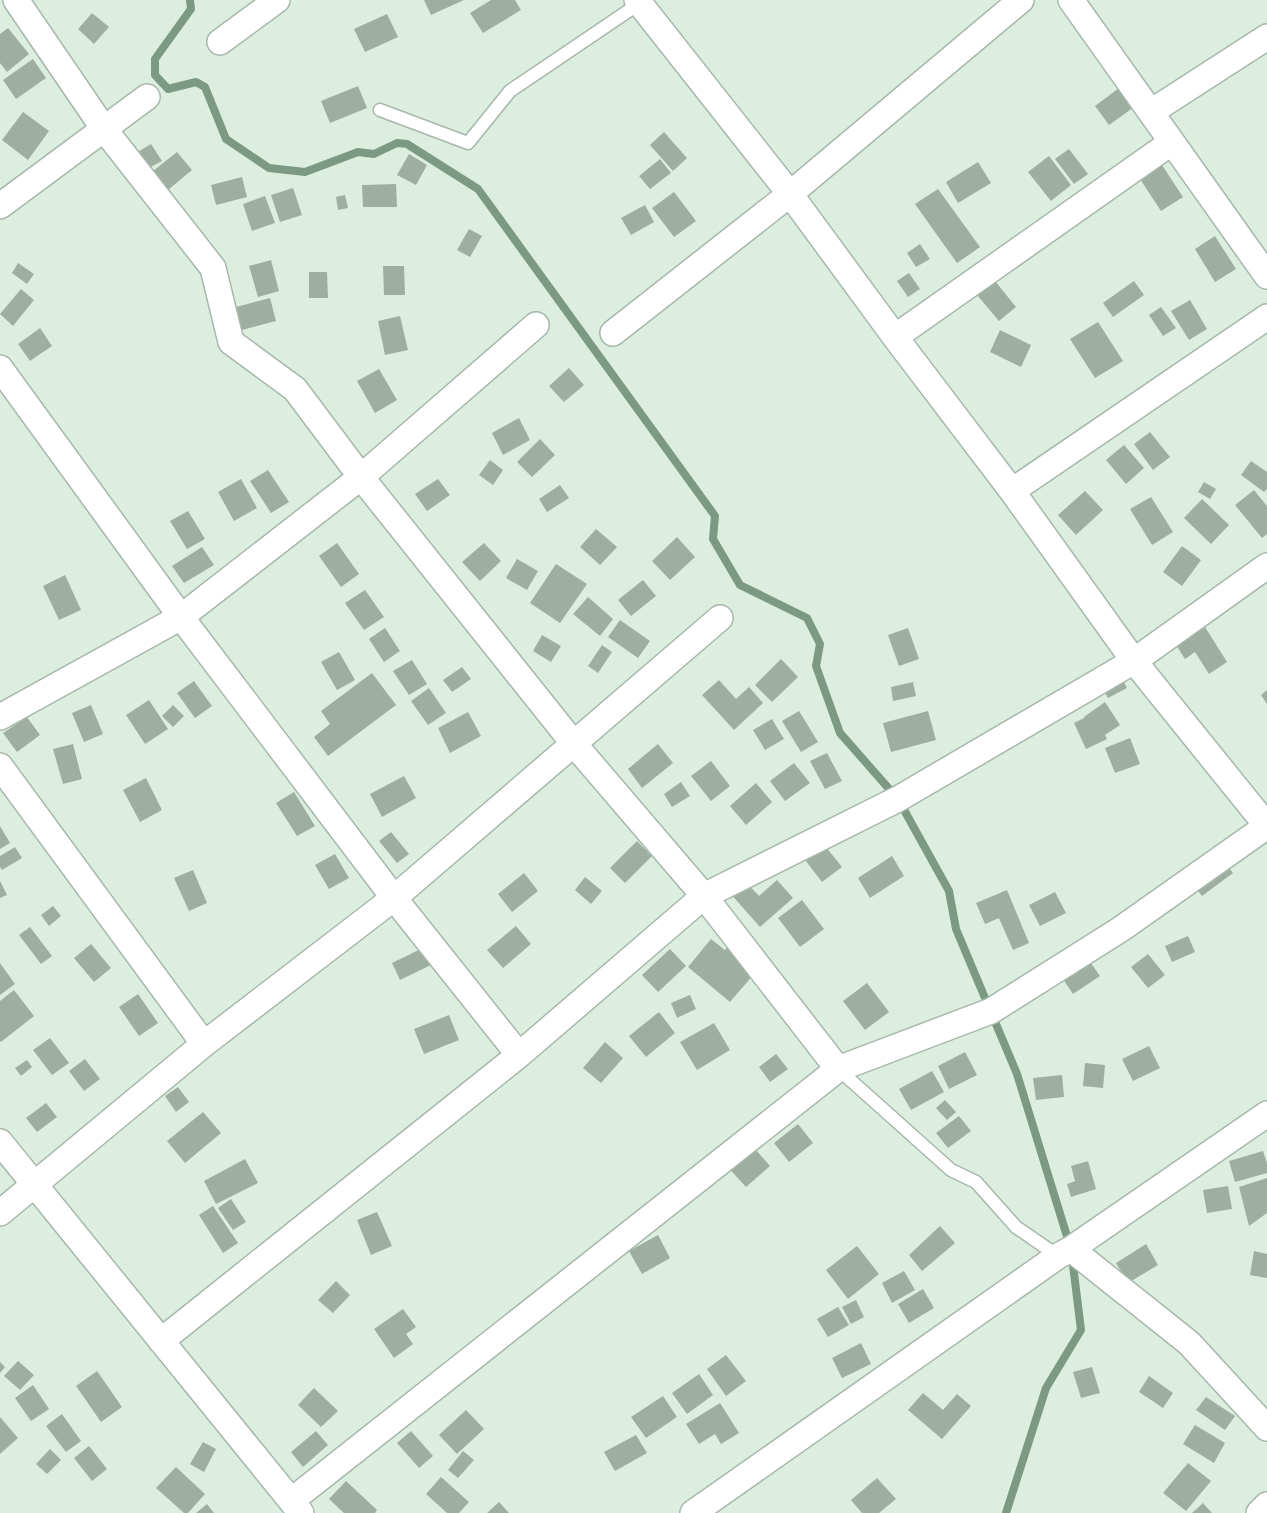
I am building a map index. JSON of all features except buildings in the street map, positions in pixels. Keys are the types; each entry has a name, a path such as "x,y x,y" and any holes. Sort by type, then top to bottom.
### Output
{"street":[{"path":"16,0 104,129 213,268 231,342 295,389 361,477 574,744 704,896 838,1069"},
{"path":"220,42 277,0"},
{"path":"613,332 790,194 1021,0"},
{"path":"1072,0 1267,276"},
{"path":"0,1142 296,1507 838,1069 991,1011 1121,929 1267,826 1134,660 1012,491 895,337 790,194 639,2"},
{"path":"1150,112 1267,37"},
{"path":"0,206 147,97"},
{"path":"895,337 1172,142"},
{"path":"1012,491 1267,317"},
{"path":"0,717 181,617 361,477 536,325"},
{"path":"0,368 181,617 394,898 520,1055"},
{"path":"161,1341 520,1055 704,896 898,799 1134,660 1267,566"},
{"path":"0,1213 204,1044 394,898 720,618"},
{"path":"0,766 204,1044"},
{"path":"693,1513 1064,1253 1267,1114"},
{"path":"1064,1253 1189,1343 1267,1428"},
{"path":"1259,1513 1267,1505"}],"lane":[{"path":"380,110 468,143 510,91 639,2"},
{"path":"838,1069 950,1170 976,1182 1016,1227 1064,1253"}],"waterway":[{"path":"190,0 191,9 155,59 155,75 168,89 196,82 205,87 226,139 269,168 305,172 358,152 374,154 397,143 407,144 478,189 715,516 713,539 740,585 807,618 820,644 816,666 840,733 898,799 949,891 956,929 1017,1074 1070,1246"},
{"path":"1006,1513 1046,1388 1081,1330 1072,1257"}]}
